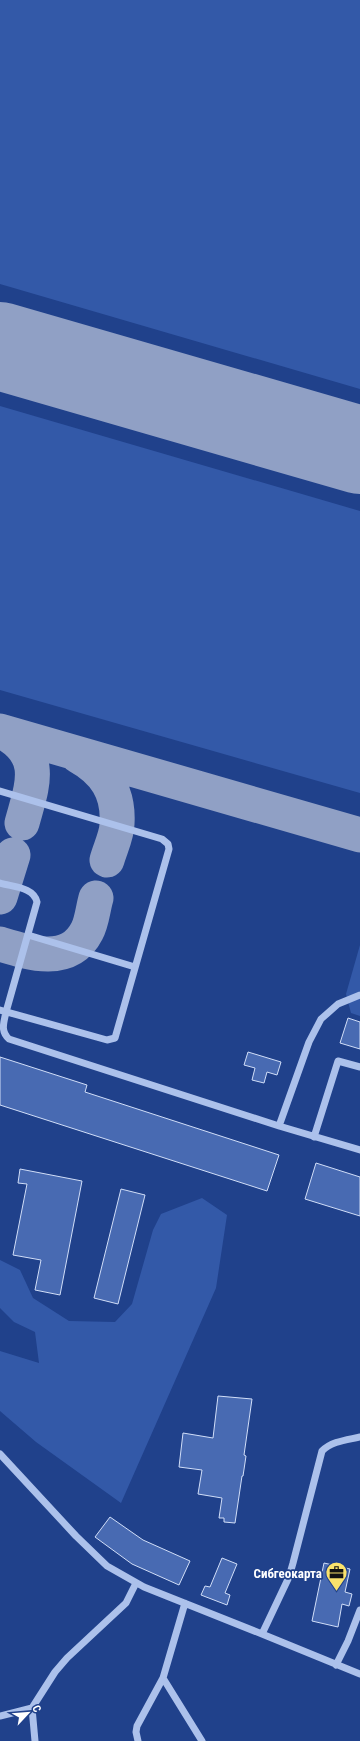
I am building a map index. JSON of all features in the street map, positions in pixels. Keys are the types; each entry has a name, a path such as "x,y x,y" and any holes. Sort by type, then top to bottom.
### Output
{"street":[{"path":"0,791 162,839 168,844 169,848 117,1035 111,1040 100,1039 3,1011"},
{"path":"0,883 29,891 36,897 37,902 28,935 3,1011 2,1033 9,1039 279,1126 360,1150"},
{"path":"28,935 135,967"},
{"path":"279,1126 309,1042 321,1019 338,1004 360,995"},
{"path":"314,1136 338,1061 360,1067"},
{"path":"262,1634 291,1570 322,1451 327,1446 360,1437"},
{"path":"0,1454 107,1566 136,1583 360,1674"},
{"path":"35,1741 32,1708 55,1672 67,1658 126,1603 136,1583"},
{"path":"138,1741 136,1732 137,1726 163,1678 185,1603"},
{"path":"336,1665 348,1641 360,1610"},
{"path":"163,1678 202,1741"},
{"path":"0,1716 32,1708"}],"shaded area":[{"path":"0,0 360,0 360,389 0,284"},
{"path":"0,406 360,511 360,793 0,690"},
{"path":"360,945 360,1016 351,1013 346,994"},
{"path":"202,1198 227,1215 216,1288 121,1503 36,1442 0,1411 0,1351 39,1363 35,1332 14,1322 0,1308 0,1260 20,1270 33,1298 69,1321 115,1322 132,1304 153,1230 161,1214"}],"building":[{"path":"348,1018 360,1022 360,1049 340,1043"},
{"path":"248,1052 281,1062 277,1075 267,1072 264,1083 252,1080 255,1068 244,1065"},
{"path":"0,1057 87,1085 85,1092 279,1155 267,1191 0,1105"},
{"path":"316,1163 360,1177 360,1216 305,1199"},
{"path":"20,1169 82,1181 60,1295 35,1290 41,1260 13,1255 27,1184 18,1183"},
{"path":"121,1189 145,1195 118,1304 94,1298"},
{"path":"218,1396 252,1399 244,1455 246,1456 235,1523 224,1522 224,1518 219,1518 222,1498 198,1494 202,1470 179,1467 183,1433 213,1438"},
{"path":"110,1517 143,1540 190,1561 179,1585 132,1564 95,1537"},
{"path":"222,1558 237,1564 225,1593 230,1595 227,1605 201,1595 205,1586 210,1587"},
{"path":"324,1563 350,1569 345,1592 352,1594 349,1606 342,1604 338,1627 312,1621"}],"taxiway":[{"path":"0,731 360,835"},
{"path":"3,732 17,741 26,751 31,761 32,784 22,823"},
{"path":"78,756 96,768 103,776 113,792 116,802 117,828 107,860"},
{"path":"0,897 13,855"},
{"path":"0,944 23,951 48,954 59,953 70,949 79,942 87,931 96,898"}],"runway":[{"path":"0,346 360,450"}],"place":[{"name":"Сибгеокарта","path":"337,1592"}]}
